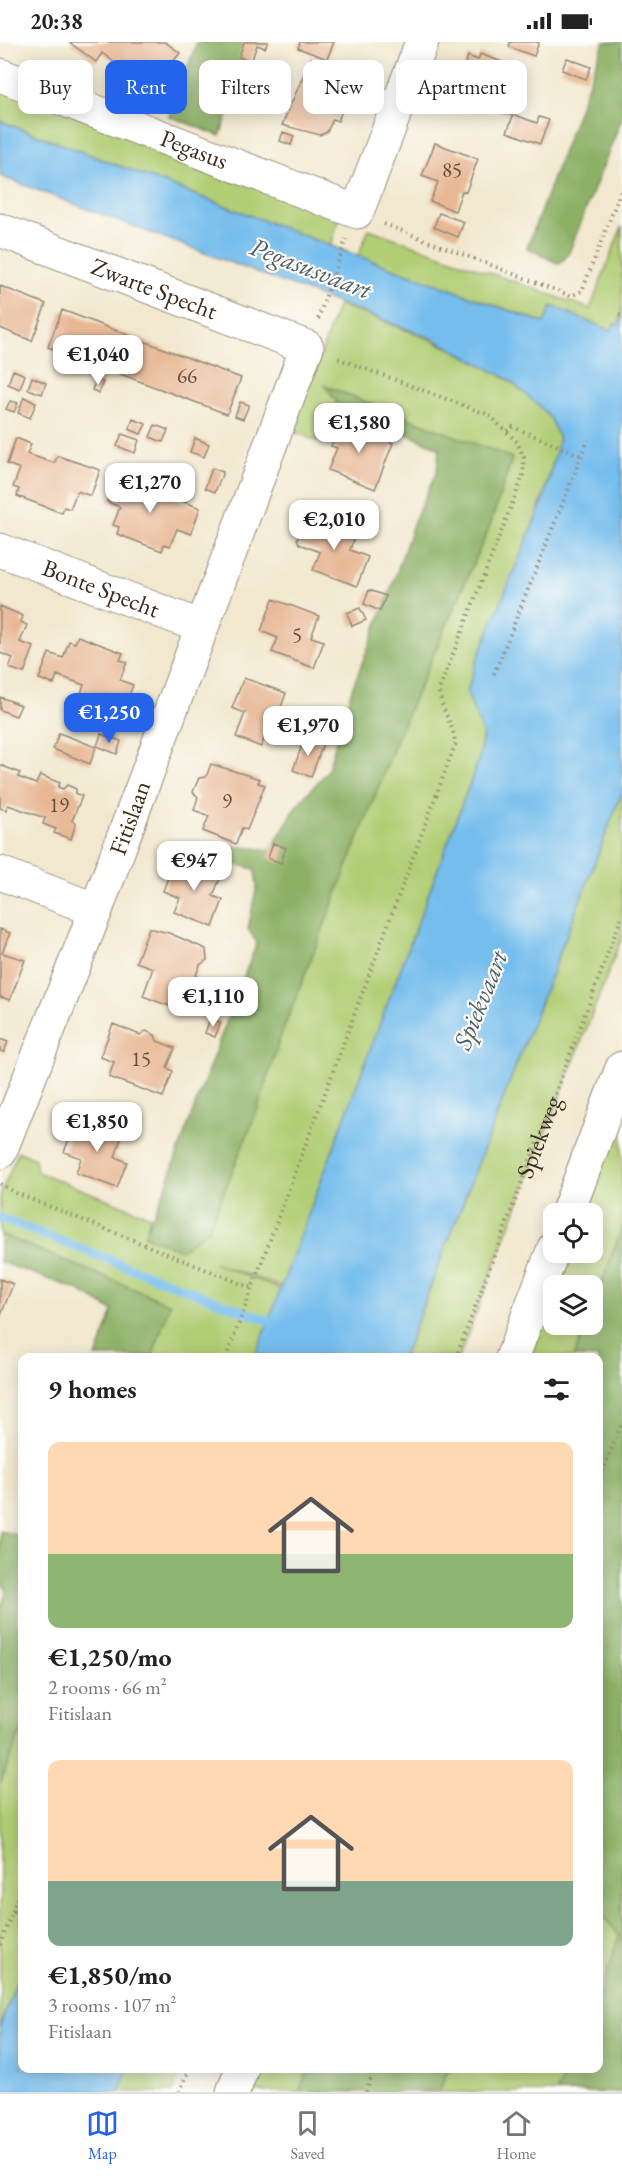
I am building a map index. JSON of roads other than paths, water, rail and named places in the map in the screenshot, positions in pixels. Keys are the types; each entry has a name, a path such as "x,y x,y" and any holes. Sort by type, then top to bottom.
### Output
{"street":[{"name":"Pegasus","path":"0,75 353,222 422,42"},
{"name":"Zwarte Specht","path":"0,230 311,337"},
{"name":"Fitislaan","path":"0,1152 96,910 311,337"},
{"name":"Bonte Specht","path":"0,550 202,627"},
{"path":"0,873 96,910"},
{"path":"571,1203 622,1068"},
{"path":"514,1353 548,1263"},
{"path":"233,2092 240,2073"}],"water":[{"path":"0,121 331,246 544,323 552,306 611,331 614,324 618,325 622,316 622,792 405,1353 256,1353 479,759 483,734 467,693 475,665 545,496 559,439 550,418 508,379 434,339 0,176"},
{"path":"18,1979 18,2073 126,2073 119,2092 0,2092 0,2027"}],"waterway":[{"path":"0,1218 269,1321"}],"water label":[{"name":"Pegasusvaart","path":"311,268"},
{"name":"Spiekvaart","path":"480,1000"}]}
